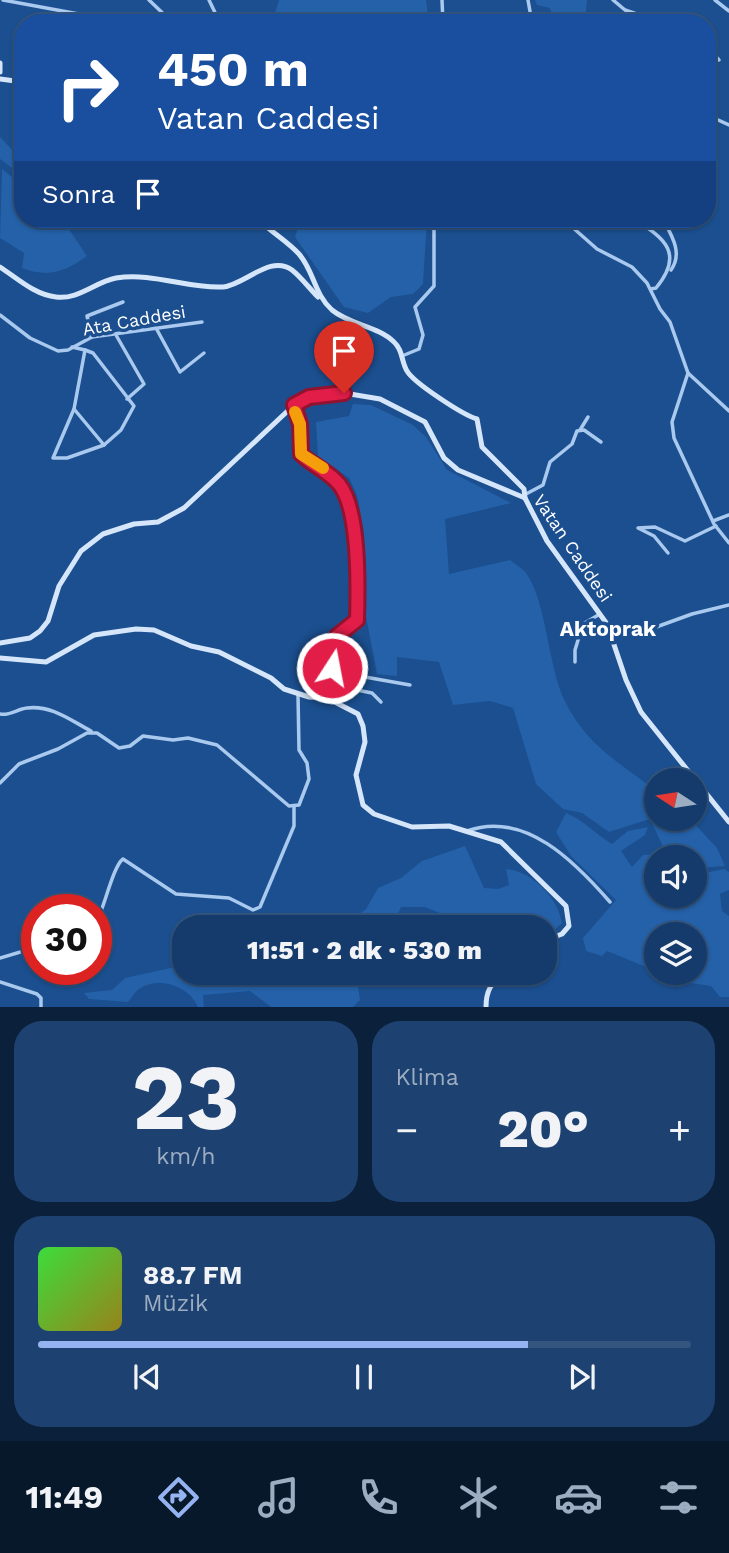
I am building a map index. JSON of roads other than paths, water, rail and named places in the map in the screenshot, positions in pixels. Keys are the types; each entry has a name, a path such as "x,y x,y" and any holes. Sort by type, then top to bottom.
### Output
{"street":[{"path":"3,0 79,14"},
{"path":"36,0 36,6"},
{"path":"149,0 164,14"},
{"path":"612,0 625,10 637,14"},
{"path":"715,0 729,11"},
{"path":"0,63 0,72"},
{"path":"271,228 300,256 323,301"},
{"path":"402,356 419,349 422,341 415,307 434,286 434,228"},
{"path":"573,228 597,249 632,267 651,289 674,331 688,373 729,411"},
{"path":"649,228 657,233 669,253 669,272"},
{"path":"651,289 656,288 678,259 667,228"},
{"path":"0,267 26,285 56,297 71,297 114,278 165,278 222,287 243,282 264,268 275,265 290,268 323,301 344,317 393,341 402,356 405,369 413,379 435,392 457,412 477,419 482,447 512,474 525,496 543,485 550,461 572,444 587,417"},
{"path":"92,337 87,316 123,302"},
{"name":"Ata Caddesi","path":"0,315 30,338 58,351 92,337 202,322"},
{"path":"156,328 180,372 204,354"},
{"path":"116,335 144,384 127,399"},
{"path":"72,346 85,350 93,353 134,406 121,430 104,444 67,458 54,458 74,409 85,350"},
{"path":"688,373 672,422 673,430 713,521 729,542"},
{"name":"Vatan Caddesi","path":"0,643 30,638 44,626 59,586 81,551 103,534 134,524 158,522 184,508 294,405 309,397 344,393 364,395 398,406 425,422 444,458 458,470 525,496 547,541 613,636 626,680 641,712 729,822"},
{"path":"294,405 300,424 301,454 324,468 341,486 347,497 352,523 357,620 337,636 331,671 320,698"},
{"path":"74,409 104,444"},
{"path":"580,430 601,442"},
{"path":"713,521 729,515"},
{"path":"668,553 654,536 638,528 655,527 685,541 716,526"},
{"path":"648,630 692,614 729,605"},
{"path":"575,662 575,650 583,624 600,614"},
{"path":"0,658 46,662 83,640 106,632 154,630 246,664 298,695 346,706 358,715 363,726 365,742 356,775 363,805 374,814 412,827 449,826 501,842 566,906 569,926 557,936"},
{"path":"331,671 410,685"},
{"path":"326,684 372,693 381,702"},
{"path":"0,714 47,707 120,748 130,746 148,736 210,742 229,754 289,806 294,807 299,805 309,779 307,763 299,750 298,695"},
{"path":"0,783 11,769 25,761 92,732"},
{"path":"109,894 116,866 123,859 176,894 229,898 253,909 260,907 294,825 294,807"},
{"path":"466,832 494,824 518,828 569,859 610,902"},
{"path":"0,958 21,952"},
{"path":"0,982 37,994 41,998 41,1007"},
{"path":"486,1007 486,995 491,985"}],"district":[{"name":"Aktoprak","path":"608,628"}]}
